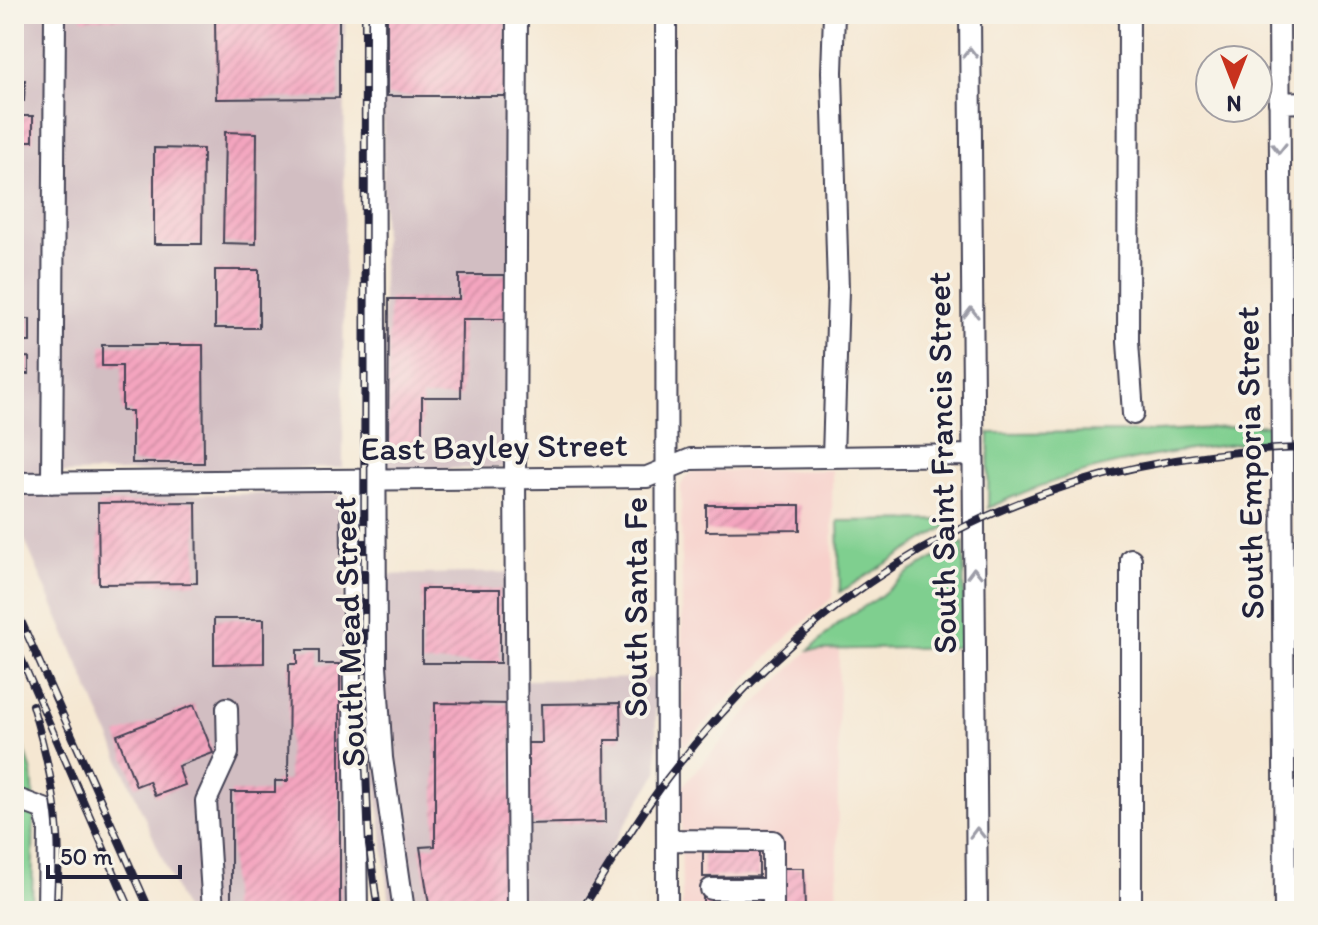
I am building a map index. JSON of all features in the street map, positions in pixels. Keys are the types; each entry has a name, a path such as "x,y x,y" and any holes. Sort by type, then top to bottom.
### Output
{"street":[{"path":"52,483 55,14"},
{"name":"South Mead Street","path":"374,14 378,707 404,911"},
{"path":"517,14 515,478 518,911"},
{"name":"South Santa Fe","path":"666,14 667,911"},
{"path":"833,457 838,290 832,72 834,14"},
{"name":"South Saint Francis Street","path":"970,14 977,911"},
{"path":"1129,14 1128,342 1133,414"},
{"name":"South Emporia Street","path":"1279,14 1285,911"},
{"path":"1279,103 1304,102"},
{"name":"East Bayley Street","path":"14,483 647,477 691,459 972,455"},
{"name":"South Mead Street","path":"351,480 357,911"},
{"path":"1131,559 1131,911"},
{"path":"213,911 206,801 228,753 227,708"},
{"path":"1284,757 1304,749"},
{"path":"14,798 44,809 49,827 48,911"},
{"path":"667,840 773,841 773,911"},
{"path":"711,889 773,889"}],"shaded area":[{"path":"14,14 345,14 343,468 14,474"},
{"path":"383,14 522,14 519,468 383,469"},
{"path":"832,470 833,597 785,639 683,747 681,486 685,478 692,471"},
{"path":"340,495 343,503 346,911 185,911 14,515 14,496"},
{"path":"1297,505 1304,505 1304,911 1298,911"},
{"path":"523,572 524,680 654,678 658,772 571,911 391,911 372,749 371,575"},
{"path":"809,650 839,650 837,911 682,911 681,788 750,709"}],"green space":[{"path":"1270,425 1269,440 1160,455 1091,470 988,508 989,433 1139,432"},
{"path":"1297,458 1304,458 1304,505 1297,505"},
{"path":"957,520 840,592 838,521"},
{"path":"964,542 963,647 809,650 841,621 878,598 909,572"},
{"path":"14,719 32,772 32,908 14,908"}],"building":[{"path":"82,14 339,14 339,98 216,99 215,18 82,19"},
{"path":"387,14 506,14 506,96 387,96"},
{"path":"14,80 25,80 24,101 14,101"},
{"path":"14,116 33,116 33,141 14,141"},
{"path":"225,132 257,133 256,244 223,243"},
{"path":"154,148 203,149 202,244 154,244"},
{"path":"215,270 259,270 259,328 215,328"},
{"path":"459,275 508,275 508,319 462,319 461,397 422,397 422,447 388,447 389,299 459,299"},
{"path":"14,319 30,319 30,342 14,342"},
{"path":"102,345 203,345 204,463 132,463 132,411 122,411 122,366 102,366"},
{"path":"29,357 29,374 15,374 14,358"},
{"path":"196,502 197,583 99,584 98,503"},
{"path":"706,505 800,505 800,530 706,531"},
{"path":"422,589 500,589 500,663 422,663"},
{"path":"214,619 264,619 264,663 214,664"},
{"path":"297,650 319,650 319,664 340,664 340,911 231,911 231,792 275,792 275,781 288,781 289,664 297,664"},
{"path":"435,703 512,704 510,911 430,911 420,847 435,846"},
{"path":"620,703 621,740 605,740 606,822 525,824 523,743 542,743 541,704"},
{"path":"194,705 213,753 178,766 185,785 155,796 149,781 136,786 117,735"},
{"path":"703,852 759,852 759,876 703,877"},
{"path":"780,868 804,868 805,911 780,911"},
{"path":"703,898 760,898 760,911 703,911"}],"railway":[{"path":"365,14 364,719 369,845 378,911"},
{"path":"581,911 655,795 730,704 798,638 869,583 946,536 1027,500 1114,473 1206,455 1304,448"},
{"path":"14,605 150,911"},
{"path":"14,642 131,911"},
{"path":"32,705 49,770 57,819 57,911"}]}
